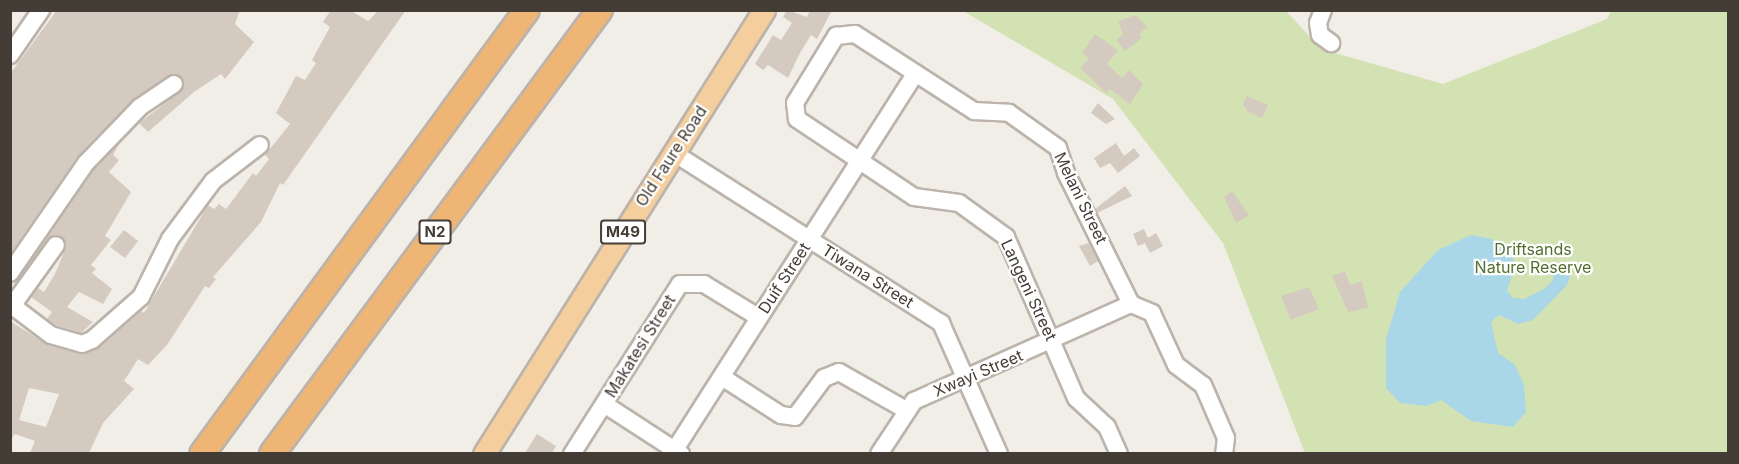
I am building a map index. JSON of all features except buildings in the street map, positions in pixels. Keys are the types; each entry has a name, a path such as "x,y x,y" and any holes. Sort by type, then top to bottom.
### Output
{"highway":[{"path":"202,453 527,10"},
{"name":"N2","path":"272,453 600,10"}],"main road":[{"name":"Old Faure Road","path":"484,453 764,10"}],"street":[{"path":"10,55 41,10"},
{"path":"1323,10 1318,23 1320,35 1331,43"},
{"name":"Melani Street","path":"843,32 855,34 974,111 1012,115 1058,148 1066,173 1131,304"},
{"name":"Langeni Street","path":"843,32 832,40 795,103 795,115 859,161 914,196 962,204 1006,237 1054,340 1079,404 1107,426 1119,453"},
{"name":"Duif Street","path":"676,452 758,317 916,73"},
{"path":"10,273 86,163 140,107 174,84"},
{"path":"56,245 11,305 51,334 78,343 92,340 141,297 170,239 213,181 260,145"},
{"name":"Tiwana Street","path":"674,153 941,323 968,378 999,453"},
{"name":"Makatesi Street","path":"572,453 680,284 704,284 758,317"},
{"path":"1131,304 1154,315 1176,365 1203,385 1224,434 1224,453"},
{"name":"Xwayi Street","path":"885,452 906,410 918,399 1131,304"},
{"path":"722,377 781,415 795,417 824,378 839,372 906,410"},
{"path":"604,405 676,452"}],"green space":[{"name":"Driftsands Nature Reserve","path":"963,11 1286,11 1321,49 1443,84 1607,19 1611,11 1728,11 1728,453 1305,453 1223,243 1113,99"}],"water":[{"path":"1471,235 1492,239 1510,250 1515,265 1507,291 1513,298 1524,299 1544,289 1553,280 1554,269 1565,267 1570,276 1567,285 1533,320 1518,324 1499,315 1491,322 1498,353 1515,365 1524,385 1526,412 1513,427 1471,421 1441,400 1427,406 1400,403 1386,388 1386,339 1400,292 1438,250"}]}
